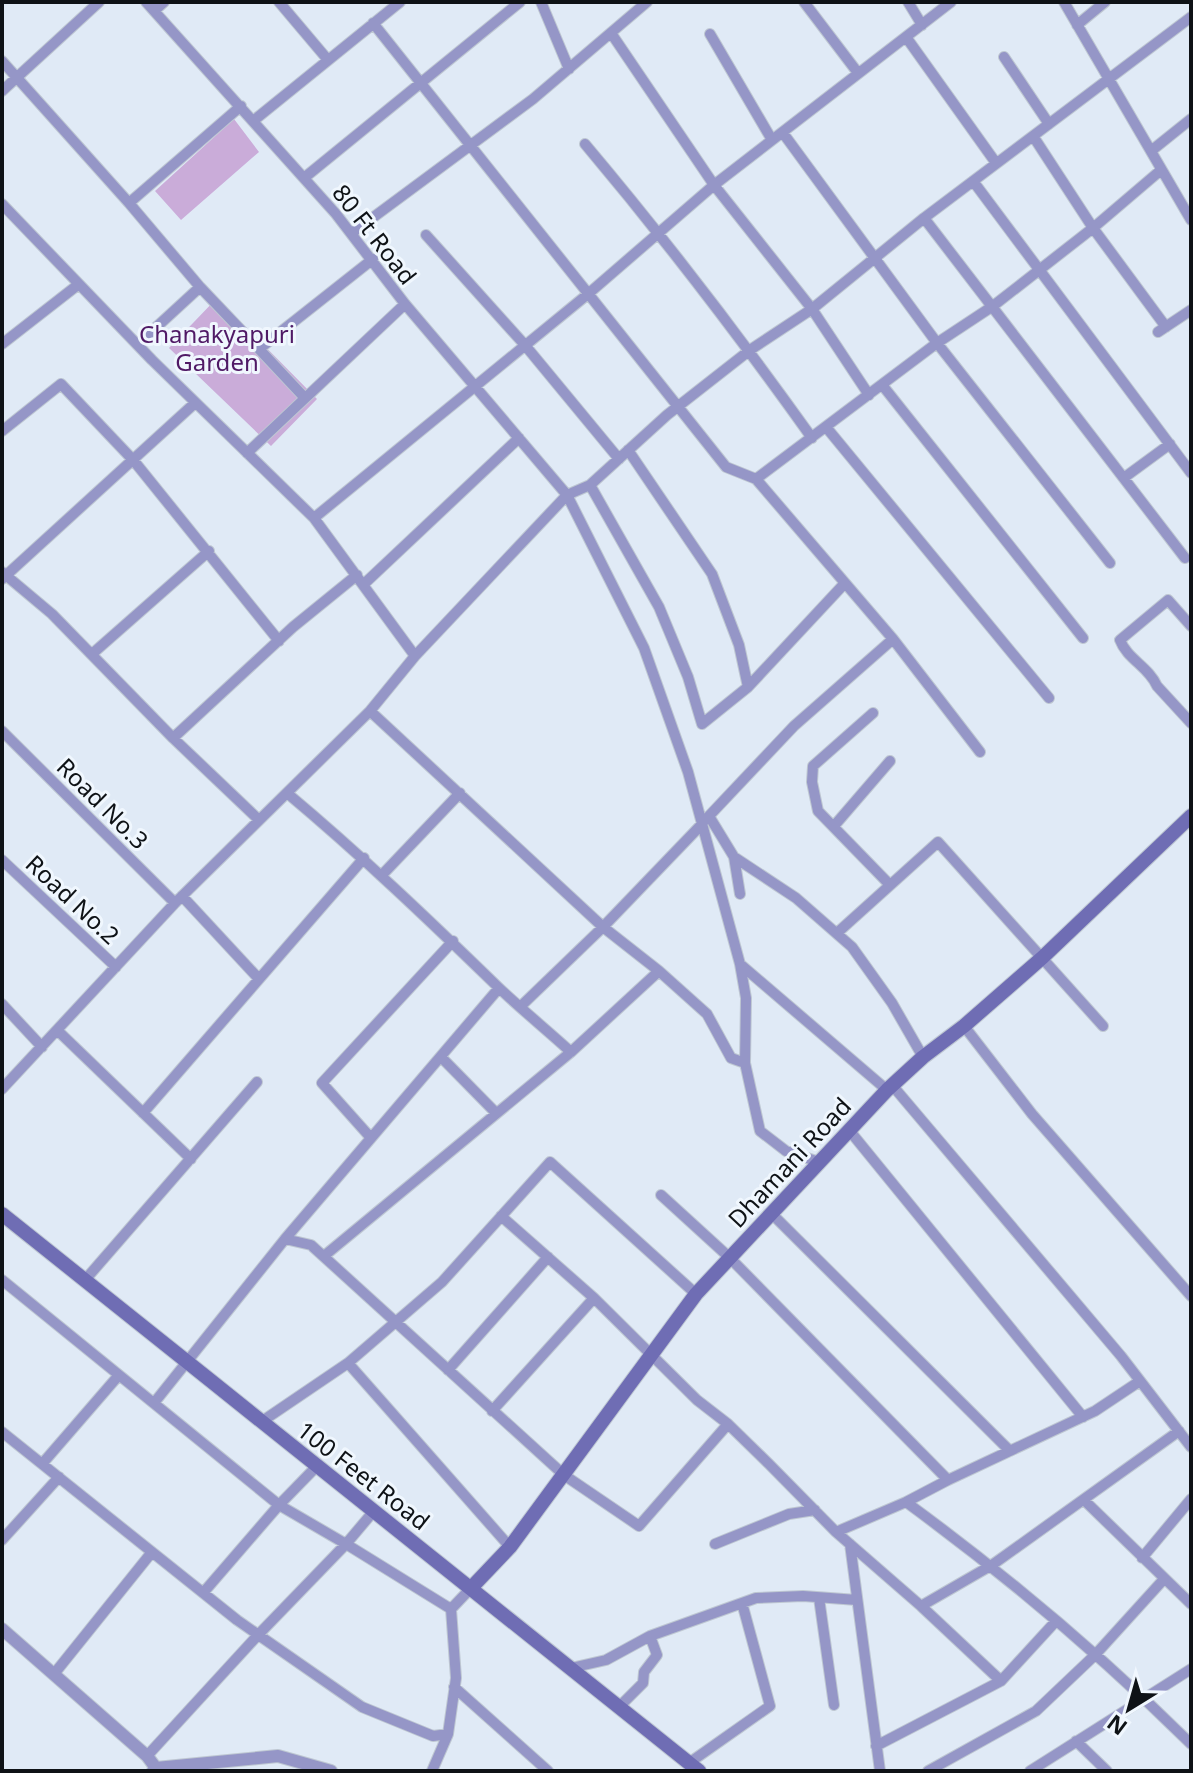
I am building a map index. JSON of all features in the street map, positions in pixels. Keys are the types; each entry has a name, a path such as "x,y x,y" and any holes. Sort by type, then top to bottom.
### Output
{"main road":[{"name":"Dhamani Road","path":"472,1587 510,1547 696,1294 771,1213 889,1087 1043,957 1189,821"},
{"name":"100 Feet Road","path":"2,1214 694,1767"}],"street":[{"path":"2,91 99,2"},
{"path":"150,6 164,2"},
{"path":"279,2 328,60"},
{"path":"253,121 400,2"},
{"path":"304,178 520,2"},
{"path":"541,2 569,69"},
{"path":"352,233 569,69 647,2"},
{"path":"804,2 858,73"},
{"path":"908,2 922,25"},
{"path":"314,518 588,294 714,185 951,2"},
{"path":"1064,2 1191,220"},
{"path":"1077,25 1105,2"},
{"name":"80 Ft Road","path":"150,6 352,233 405,304 567,495 644,648 688,772 740,964 746,998 745,1063 760,1131 786,1151 819,1162"},
{"path":"4,1082 42,1047 179,900 370,711 415,656 567,495 590,485 679,406 750,350 812,309 924,218 1191,17"},
{"path":"373,23 726,467 756,479 893,639 980,752"},
{"path":"611,33 714,185 812,309 869,395"},
{"path":"710,34 772,140"},
{"path":"906,37 996,163"},
{"path":"1004,57 1049,124"},
{"path":"2,61 200,287 304,397"},
{"path":"129,203 241,106"},
{"path":"1151,151 1191,119"},
{"path":"783,133 937,343 1110,563"},
{"path":"1033,136 1162,330 1191,310"},
{"path":"585,144 750,350 812,438"},
{"path":"756,479 937,343 993,306 1161,170"},
{"path":"973,181 1191,473"},
{"path":"2,204 195,403 314,518 415,656"},
{"path":"924,218 1185,558"},
{"path":"426,235 524,344 619,459"},
{"path":"259,349 373,259"},
{"path":"2,344 79,284"},
{"path":"138,344 200,287"},
{"path":"247,453 405,304"},
{"path":"2,431 61,384 134,461 279,641"},
{"path":"883,386 1083,638"},
{"path":"195,403 3,576 52,614 173,738 259,820"},
{"path":"826,427 1049,698"},
{"path":"173,738 279,641 361,579 519,438"},
{"path":"1125,477 1170,444"},
{"path":"628,450 712,574 739,645 748,687"},
{"path":"590,485 659,607 688,677 702,724 748,687 845,583"},
{"path":"92,654 209,551"},
{"path":"1191,626 1168,600 1120,640 1123,648 1154,678 1157,686 1191,723"},
{"path":"521,1006 603,927 794,726 893,639"},
{"path":"370,711 603,927 707,1014 731,1058 745,1063"},
{"path":"873,713 813,766 812,782 818,811 890,885"},
{"name":"Road No.3","path":"2,731 259,979"},
{"path":"834,826 890,761"},
{"path":"287,793 364,858 499,988 571,1052"},
{"path":"381,876 460,793"},
{"path":"709,816 734,857 740,894"},
{"path":"837,933 938,842 1103,1026"},
{"path":"734,857 796,898 852,947 892,1003 923,1057"},
{"path":"143,1113 364,858"},
{"name":"Road No.2","path":"2,860 116,967"},
{"path":"371,1138 322,1083 453,941"},
{"path":"740,964 889,1087 1140,1381 1191,1447"},
{"path":"324,1256 571,1052 659,971"},
{"path":"154,1403 285,1239 499,988"},
{"path":"2,1004 42,1047"},
{"path":"964,1026 1032,1114 1191,1296"},
{"path":"57,1030 191,1159"},
{"path":"441,1057 496,1113"},
{"path":"85,1280 257,1082"},
{"path":"849,1130 1083,1417"},
{"path":"261,1422 348,1363 442,1282 550,1162 696,1294"},
{"path":"661,1195 730,1258 948,1480"},
{"path":"771,1213 1010,1451"},
{"path":"501,1216 594,1298 697,1400 728,1424 836,1532 1001,1681"},
{"path":"285,1239 311,1245 564,1475 639,1526 728,1424"},
{"path":"448,1370 548,1257"},
{"path":"2,1280 279,1505 451,1609"},
{"path":"492,1411 594,1298"},
{"path":"348,1363 510,1547"},
{"path":"42,1464 119,1375"},
{"path":"836,1532 1083,1417 1140,1381"},
{"path":"921,1606 992,1565 1179,1431"},
{"path":"2,1432 203,1593 362,1707 433,1736 448,1734"},
{"path":"203,1593 316,1467"},
{"path":"2,1540 59,1477"},
{"path":"1142,1558 1191,1499"},
{"path":"1085,1501 1191,1604"},
{"path":"906,1502 992,1565 1144,1698 1191,1744"},
{"path":"715,1544 789,1514 815,1510"},
{"path":"147,1756 373,1512"},
{"path":"850,1544 880,1771"},
{"path":"54,1674 152,1552"},
{"path":"928,1771 1036,1711 1095,1655 1164,1579"},
{"path":"432,1771 448,1734 454,1687 451,1609 472,1587"},
{"path":"571,1668 606,1660 650,1636 756,1598 857,1600"},
{"path":"819,1598 834,1705"},
{"path":"694,1767 770,1706 742,1603"},
{"path":"876,1746 1001,1681 1056,1621"},
{"path":"2,1629 147,1756 155,1770 278,1756 331,1771"},
{"path":"619,1707 643,1683 644,1672 657,1655 650,1636"},
{"path":"1030,1771 1191,1669"},
{"path":"454,1687 548,1771"},
{"path":"1076,1741 1107,1771"}],"green space":[{"path":"234,119 259,152 181,220 155,191"},
{"name":"Chanakyapuri Garden","path":"217,298 317,399 271,446 169,348"}]}
